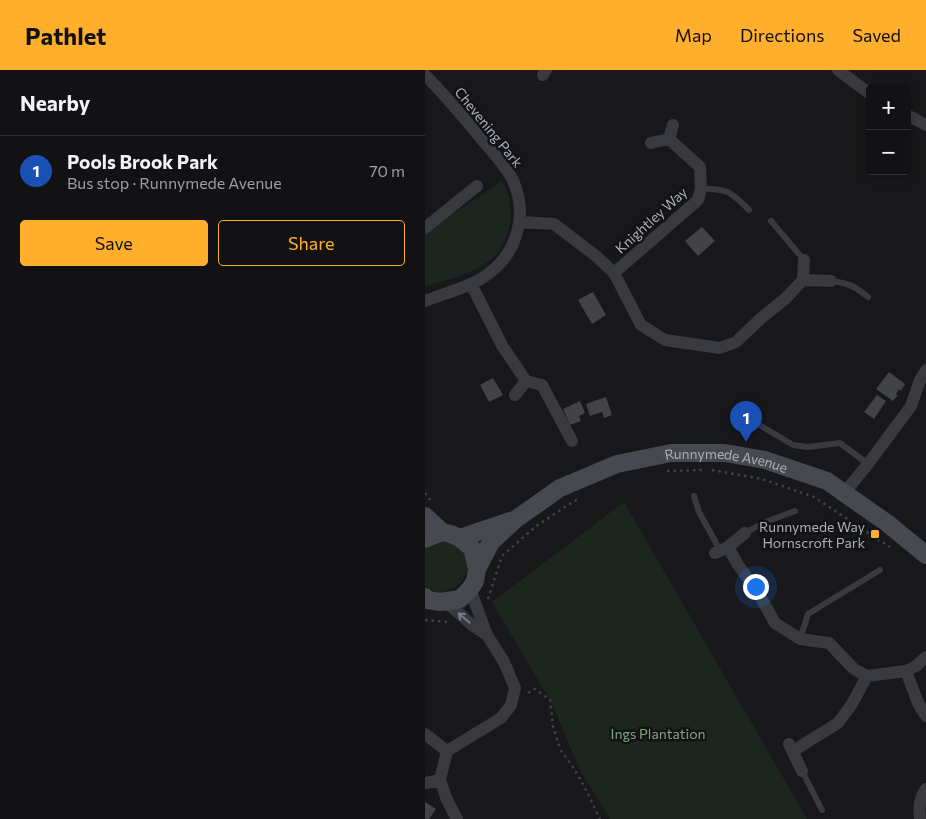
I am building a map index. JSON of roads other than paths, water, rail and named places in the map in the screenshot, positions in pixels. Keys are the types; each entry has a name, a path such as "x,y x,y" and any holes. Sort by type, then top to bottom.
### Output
{"street":[{"path":"839,70 866,91"},
{"name":"Chevening Park","path":"425,75 445,95 503,166 514,183 520,203 520,222 515,240 501,263 487,275 471,284 425,301"},
{"path":"911,116 926,125"},
{"path":"651,143 669,139 673,125"},
{"name":"Knightley Way","path":"614,273 698,200 701,189 700,166 669,139"},
{"path":"425,228 477,186"},
{"name":"Knightley Way","path":"520,222 554,224 596,256 614,273 641,325 665,340 720,348 736,342 786,298 803,280"},
{"path":"804,260 803,280 831,281"},
{"path":"471,284 503,347 526,381 542,385 572,441"},
{"path":"844,493 911,406 920,380 926,370"},
{"path":"515,395 526,381"},
{"name":"Runnymede Avenue","path":"470,589 475,581 477,569 491,542 517,519 560,488 617,464 671,453 725,453 765,460 827,481 887,523 926,555"},
{"path":"425,516 442,532 461,538 472,548 477,569"},
{"name":"Runnymede Avenue","path":"461,538 517,519"},
{"path":"425,539 442,532"},
{"path":"745,534 721,550 738,565 756,589 775,623 800,639 829,643 853,669 867,676 906,671 916,666 926,656"},
{"path":"430,600 460,599 470,589 487,635 503,662 515,688 511,705 501,718 447,751 441,780 447,800 457,819"},
{"path":"430,600 452,607 472,625 487,635"},
{"path":"906,671 918,703 926,716"},
{"path":"802,771 791,748 838,723 852,704 867,676"},
{"path":"425,734 447,751"},
{"path":"425,783 441,780"},
{"path":"920,819 919,806 926,789"}],"lane":[{"path":"701,189 717,188 732,193 749,210"},
{"path":"771,221 804,260"},
{"path":"831,281 844,282 851,285 868,297"},
{"path":"758,424 793,446 808,447 840,443 868,464"},
{"path":"695,496 699,512 721,550"},
{"path":"745,534 763,523 795,511"},
{"path":"800,639 808,614 880,570"},
{"path":"802,771 822,810"}],"place":[{"name":"Pools Brook Park","path":"746,442"},
{"name":"Runnymede Way Hornscroft Park","path":"875,534"}],"park label":[{"name":"Ings Plantation","path":"658,733"}]}
